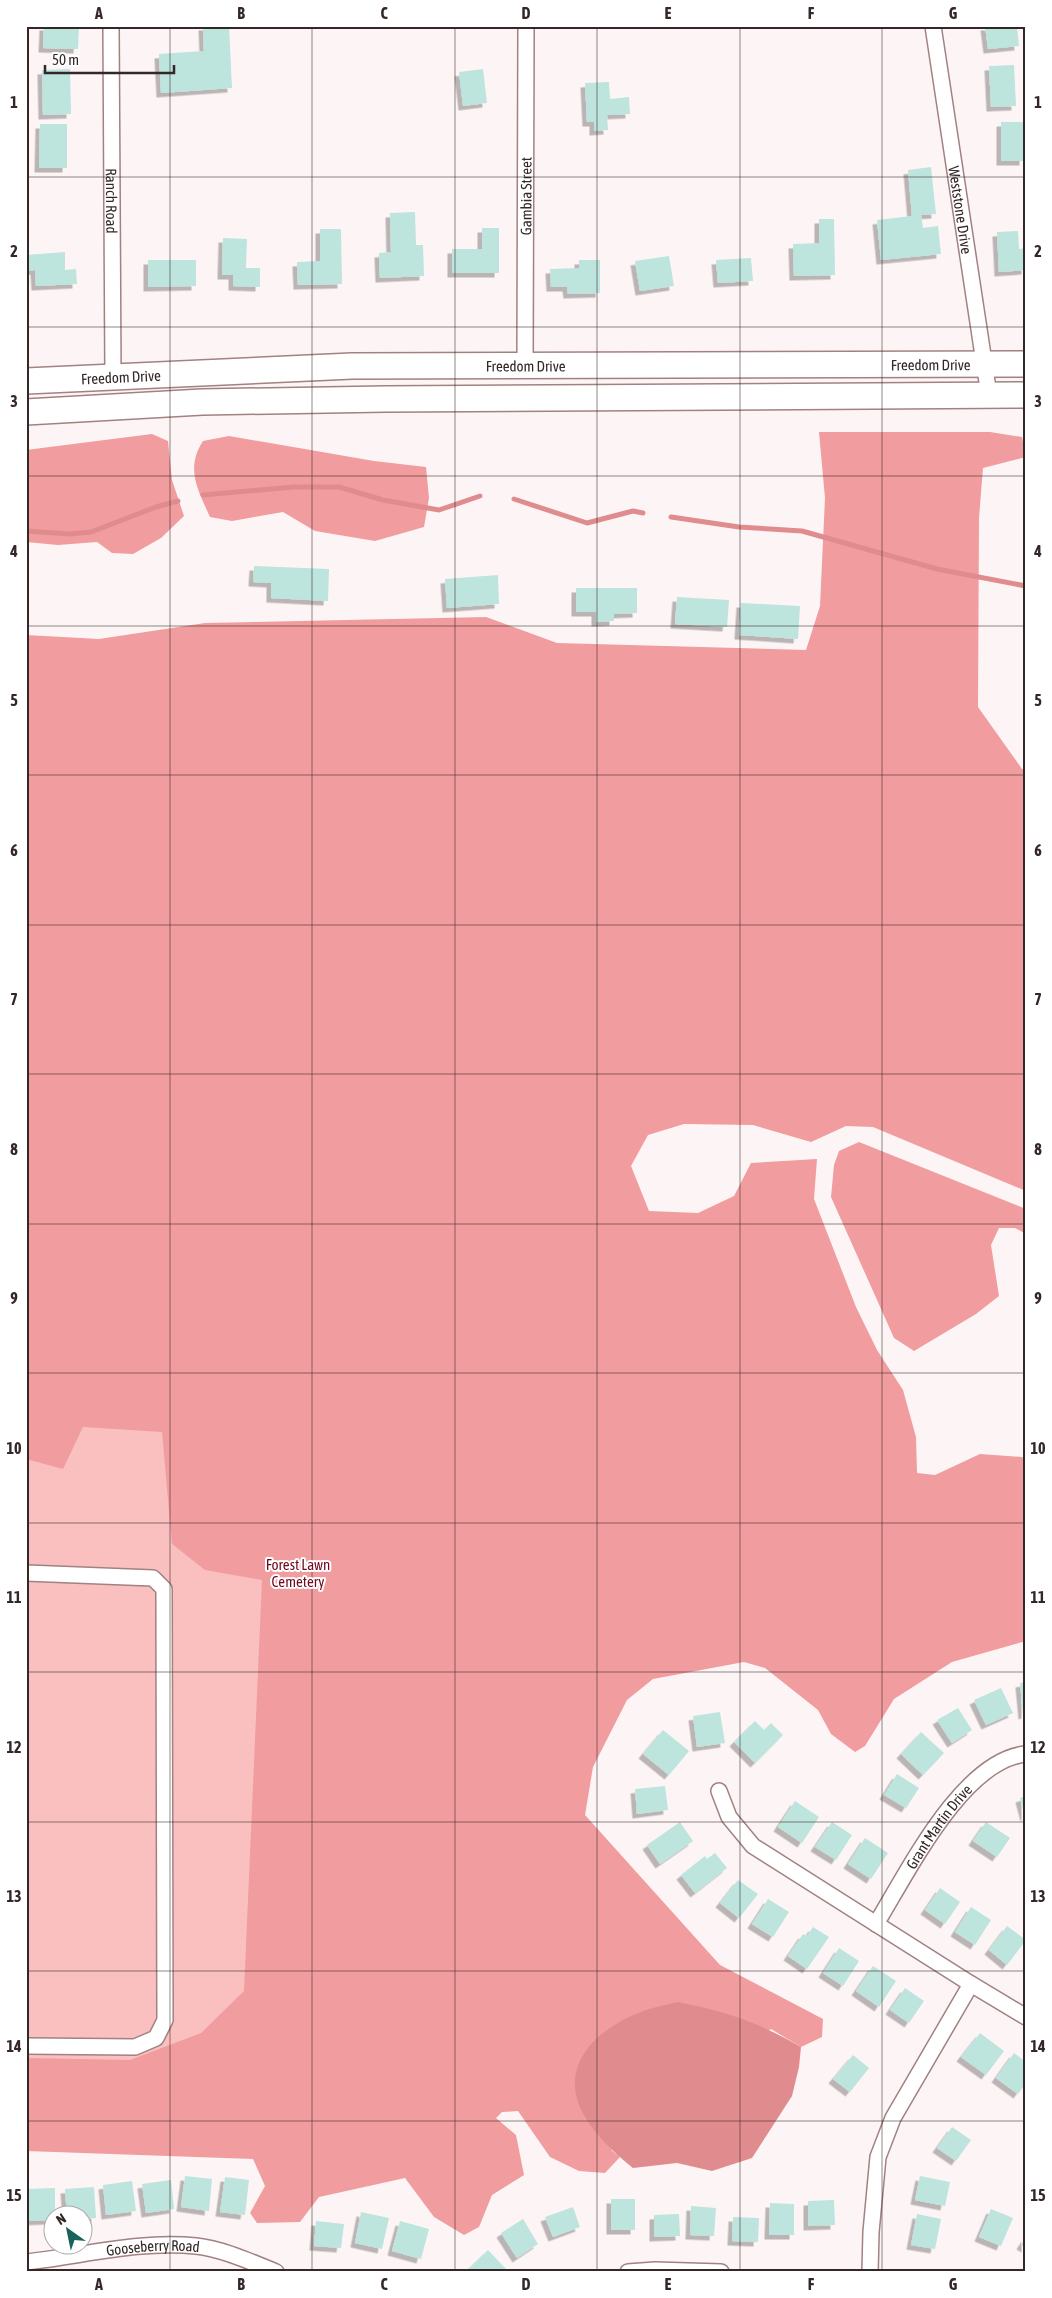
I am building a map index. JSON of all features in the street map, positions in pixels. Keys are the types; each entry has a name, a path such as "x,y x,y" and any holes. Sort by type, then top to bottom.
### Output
{"main road":[{"name":"Freedom Drive","path":"26,381 352,366 1026,364"},
{"name":"Freedom Drive","path":"26,412 202,402 375,399 1026,395"}],"street":[{"name":"Ranch Road","path":"111,26 113,377"},
{"name":"Gambia Street","path":"525,365 526,26"},
{"name":"Weststone Drive","path":"933,26 989,395"},
{"path":"26,1573 153,1578 164,1589 166,2010 166,2020 156,2038 135,2047 26,2046"},
{"name":"Grant Martin Drive","path":"876,1924 944,1814 974,1780 999,1763 1026,1754"},
{"path":"719,1791 729,1817 753,1846 1026,2017"},
{"path":"870,2272 871,2232 878,2157 893,2118 971,1984"},
{"name":"Gooseberry Road","path":"26,2262 154,2245 198,2246 230,2255 276,2272"},
{"path":"628,2272 655,2270 721,2272"}],"green space":[{"path":"819,432 990,432 1022,437 1026,457 983,468 979,518 978,707 1022,769 1026,770 1026,1191 873,1127 846,1126 811,1142 753,1125 684,1124 648,1135 631,1166 649,1211 698,1213 734,1196 751,1163 817,1159 814,1199 856,1307 877,1350 903,1390 916,1437 917,1473 935,1475 980,1454 1022,1457 1026,1461 1026,1641 952,1662 894,1699 865,1746 855,1752 831,1734 818,1710 765,1668 744,1662 653,1679 627,1700 593,1767 585,1815 720,1965 823,2019 822,2037 801,2047 771,2029 611,2150 620,2157 605,2173 579,2171 550,2157 518,2111 502,2112 496,2118 516,2135 524,2175 492,2195 479,2227 464,2235 434,2217 405,2178 319,2197 300,2222 257,2223 250,2213 265,2186 253,2159 26,2151 26,2058 130,2060 201,2033 244,1991 262,1580 205,1570 172,1544 162,1432 83,1427 63,1469 26,1459 26,635 99,639 205,623 486,617 557,643 806,650 820,606 825,498"},
{"path":"152,434 168,441 172,480 184,516 161,538 133,554 112,553 97,542 58,545 26,542 26,450"},
{"path":"229,436 374,461 426,467 429,498 424,527 375,541 315,531 283,512 232,521 210,517 195,479 195,461 203,441"},
{"path":"859,1142 1026,1209 1026,1234 1015,1228 999,1228 991,1245 999,1296 976,1314 914,1351 894,1338 831,1197 834,1165 839,1151"},
{"name":"Forest Lawn Cemetery","path":"26,1293 622,1307 474,2144 26,2144"}],"shaded area":[{"path":"678,2002 711,2009 742,2019 771,2031 801,2047 799,2067 792,2096 752,2158 712,2171 677,2163 633,2168 604,2142 582,2111 576,2095 575,2077 580,2060 593,2042 609,2028 628,2017"}],"building":[{"path":"44,26 79,26 78,49 43,48"},
{"path":"203,26 229,26 232,88 161,93 159,54 204,51"},
{"path":"985,26 1017,26 1019,46 988,49"},
{"path":"1014,65 1016,106 991,107 989,66"},
{"path":"70,69 71,114 43,115 42,70"},
{"path":"483,69 487,103 463,106 459,72"},
{"path":"609,82 610,99 629,97 630,114 607,115 608,130 594,131 594,122 587,122 585,83"},
{"path":"1001,122 1024,122 1024,161 1001,161"},
{"path":"40,124 67,124 67,168 39,168"},
{"path":"931,167 936,214 921,215 923,228 938,226 941,254 881,260 877,220 912,216 908,170"},
{"path":"415,212 416,245 423,245 424,276 380,278 379,253 391,252 390,213"},
{"path":"819,219 834,219 835,275 794,276 793,244 819,243"},
{"path":"482,228 499,228 499,273 452,273 452,249 482,249"},
{"path":"320,229 341,229 342,284 298,285 297,262 320,261"},
{"path":"1018,231 1019,249 1026,248 1026,270 999,272 997,232"},
{"path":"223,238 247,239 246,268 260,268 260,287 233,286 233,275 222,275"},
{"path":"65,252 65,270 76,269 77,284 36,286 35,270 26,271 26,255"},
{"path":"669,256 674,286 640,291 635,261"},
{"path":"751,258 753,281 718,283 716,260"},
{"path":"148,260 196,260 196,286 148,287"},
{"path":"579,260 600,260 600,293 568,294 567,287 551,287 550,269 579,268"},
{"path":"254,566 329,569 328,601 271,598 271,583 253,582"},
{"path":"498,575 499,604 447,608 445,579"},
{"path":"576,588 637,588 637,613 614,614 614,621 596,622 596,612 576,612"},
{"path":"677,597 729,600 727,627 675,624"},
{"path":"741,603 800,606 798,639 739,635"},
{"path":"1026,1682 1026,1714 1023,1715 1020,1683"},
{"path":"1001,1688 1013,1713 986,1725 974,1700"},
{"path":"958,1708 972,1730 952,1743 937,1720"},
{"path":"720,1712 725,1743 697,1747 693,1716"},
{"path":"755,1721 764,1730 771,1723 783,1735 755,1763 734,1742"},
{"path":"663,1730 689,1751 669,1775 643,1754"},
{"path":"921,1732 944,1753 923,1775 901,1754"},
{"path":"897,1774 919,1788 906,1808 884,1795"},
{"path":"665,1786 668,1810 637,1814 635,1789"},
{"path":"1026,1796 1026,1816 1025,1817 1020,1798"},
{"path":"795,1801 819,1817 802,1843 778,1827"},
{"path":"680,1822 693,1841 660,1864 647,1845"},
{"path":"832,1822 852,1835 836,1860 815,1847"},
{"path":"986,1822 1010,1838 997,1857 973,1841"},
{"path":"865,1838 888,1853 871,1879 848,1864"},
{"path":"715,1853 727,1868 695,1893 681,1875 705,1856 707,1859"},
{"path":"738,1880 758,1894 739,1918 720,1903"},
{"path":"940,1888 960,1902 945,1924 925,1910"},
{"path":"768,1899 789,1912 773,1937 752,1924"},
{"path":"971,1907 991,1920 975,1945 955,1932"},
{"path":"1007,1926 1026,1940 1007,1965 989,1950"},
{"path":"813,1927 829,1937 807,1969 788,1956 803,1934 807,1936"},
{"path":"839,1948 859,1961 843,1986 823,1973"},
{"path":"873,1966 896,1981 879,2007 856,1991"},
{"path":"905,1988 924,2001 909,2023 890,2010"},
{"path":"980,2033 1004,2051 986,2075 961,2057"},
{"path":"1014,2053 1026,2062 1026,2083 1018,2094 996,2078"},
{"path":"853,2055 869,2068 850,2092 833,2079"},
{"path":"952,2127 971,2140 956,2161 937,2148"},
{"path":"185,2176 212,2179 209,2211 181,2207"},
{"path":"920,2176 950,2182 945,2206 915,2200"},
{"path":"225,2177 249,2180 245,2215 220,2212"},
{"path":"171,2180 174,2209 146,2213 142,2184"},
{"path":"132,2181 136,2211 106,2215 103,2185"},
{"path":"94,2187 96,2218 92,2218 92,2206 66,2206 65,2189"},
{"path":"55,2188 55,2206 42,2206 42,2220 26,2221 26,2189"},
{"path":"611,2199 635,2199 635,2230 611,2230"},
{"path":"834,2200 835,2225 808,2226 808,2201"},
{"path":"770,2203 794,2204 794,2235 769,2235"},
{"path":"691,2206 716,2208 714,2236 690,2235"},
{"path":"573,2207 580,2227 553,2237 545,2217"},
{"path":"991,2209 1013,2218 1001,2246 979,2237"},
{"path":"361,2212 389,2218 382,2249 355,2243"},
{"path":"679,2214 680,2236 654,2237 654,2215"},
{"path":"917,2214 941,2219 935,2249 911,2245"},
{"path":"733,2217 759,2218 758,2242 732,2241"},
{"path":"523,2219 538,2244 517,2258 501,2233"},
{"path":"316,2221 344,2224 341,2248 314,2246"},
{"path":"400,2221 429,2229 421,2259 392,2251"},
{"path":"1026,2237 1026,2248 1021,2245"},
{"path":"488,2250 509,2272 465,2272"}],"waterway":[{"path":"203,495 294,487 339,487 383,500 439,510 480,496"},
{"path":"514,499 587,523 633,511 643,513"},
{"path":"26,531 70,534 91,532 156,507 178,501"},
{"path":"671,517 739,527 802,531 937,569 1026,586"}]}
